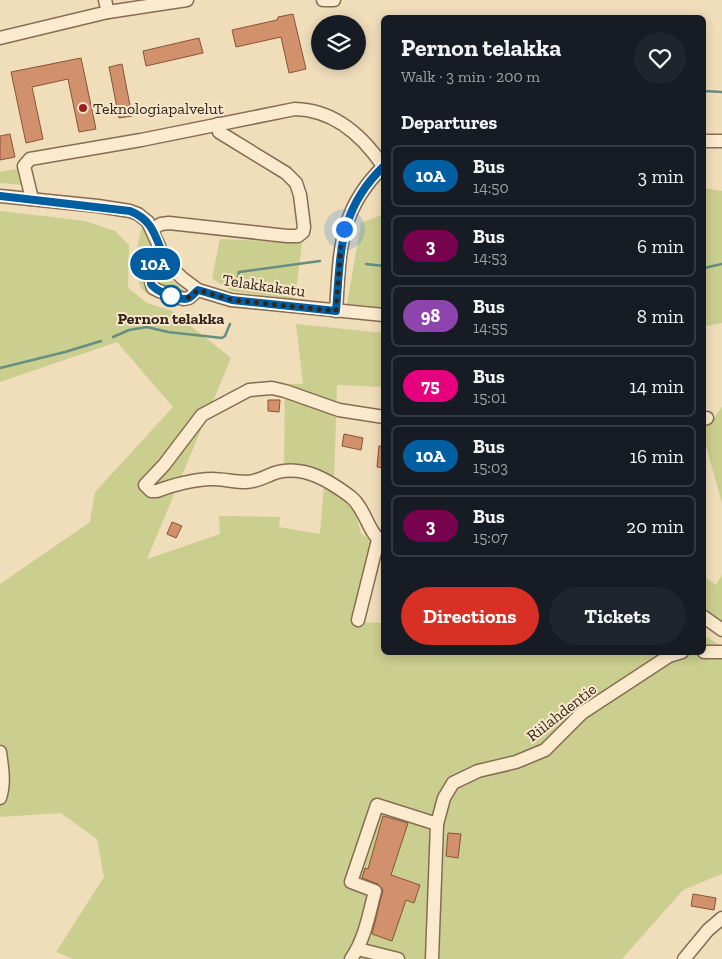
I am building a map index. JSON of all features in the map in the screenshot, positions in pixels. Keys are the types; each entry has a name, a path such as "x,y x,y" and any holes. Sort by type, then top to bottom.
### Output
{"street":[{"path":"0,38 107,6 188,0"},
{"path":"323,0 334,0"},
{"path":"32,199 24,166 30,159 141,140 295,109 308,109 339,121 372,151 381,163"},
{"path":"152,229 161,224 169,223 287,236 298,236 303,232 300,195 296,183 286,173 219,132 218,124"},
{"path":"706,141 722,142"},
{"path":"336,311 341,244 346,223 361,191 381,168"},
{"name":"Telakkakatu","path":"0,196 130,211 143,217 152,229 164,257 182,278 198,290 232,300 381,315"},
{"path":"164,257 152,268 150,279 153,288 159,292 184,299 189,298 198,290"},
{"path":"358,620 381,541 371,530 360,506 352,498 318,476 293,470 277,472 257,481 202,479 157,491 151,491 145,485 164,465 202,414 249,390 265,388 278,390 340,410 381,417"},
{"path":"706,618 722,630"},
{"path":"706,652 722,652"},
{"name":"Riilahdentie","path":"432,959 437,824 444,798 453,783 478,770 516,762 544,750 582,713 666,655"},
{"path":"0,752 2,791 0,798"},
{"path":"398,959 355,954 374,891 351,882 377,805 437,824"},
{"path":"684,959 708,930 722,918"}],"green space":[{"path":"20,168 23,185 0,183 0,172"},
{"path":"706,188 722,191 722,323 707,326"},
{"path":"0,211 85,221 115,231 129,245 128,288 147,303 172,311 231,358 147,559 220,534 219,516 280,517 279,527 320,534 324,485 354,509 361,534 374,542 354,622 381,623 381,655 706,655 706,636 722,647 722,874 683,890 622,959 73,959 56,952 104,877 97,839 61,813 0,817 0,584 90,522 95,492 173,407 117,342 0,382"},
{"path":"381,215 381,307 347,304 361,223"},
{"path":"142,225 153,247 152,258 144,272 143,281 153,295 145,292 137,276 138,243"},
{"path":"220,239 302,243 295,299 231,291 212,278"},
{"path":"162,271 184,293 158,286 155,276"},
{"path":"296,324 381,333 381,387 337,385 334,482 284,467 285,384 303,384"},
{"path":"722,407 722,503 706,446 706,424 715,417"},
{"path":"722,575 722,624 706,612 706,578 716,585"}],"building":[{"path":"293,14 306,69 289,73 281,37 236,47 232,30 277,20 278,17"},
{"path":"199,38 203,53 146,66 143,51"},
{"name":"Teknologiapalvelut","path":"81,58 96,129 79,132 68,79 32,87 43,139 26,143 11,72"},
{"path":"122,64 132,116 119,118 109,67"},
{"path":"10,134 15,157 0,160 0,136"},
{"path":"268,400 280,400 279,412 268,411"},
{"path":"344,434 363,438 361,450 342,446"},
{"path":"379,446 381,446 381,468 377,467"},
{"path":"172,522 182,526 176,538 167,534"},
{"path":"383,816 408,823 391,875 420,885 414,903 406,900 392,941 372,934 383,890 378,884 362,878 365,868 368,869"},
{"path":"448,833 461,834 458,858 446,856"},
{"path":"693,894 716,898 714,910 691,906"}],"waterway":[{"path":"706,91 722,92"},
{"path":"237,284 239,272 320,261"},
{"path":"366,264 381,266"},
{"path":"706,268 722,264"},
{"path":"113,337 129,330 147,327 168,332 222,338 225,336 230,324"},
{"path":"0,368 101,341"}],"bus line":[{"name":"10A","path":"0,196 98,206 130,211 143,217 152,229 164,257 154,264 150,274 153,288 159,292 184,299 189,298 198,290 232,300 336,311 341,244 344,229 361,191 381,169"}],"place":[{"name":"Teknologiapalvelut","path":"83,108"},
{"name":"Pernon telakka","path":"171,296"}],"route":[{"path":"171,296 184,299 189,298 198,290 232,300 336,311 341,244 344,229"}]}
